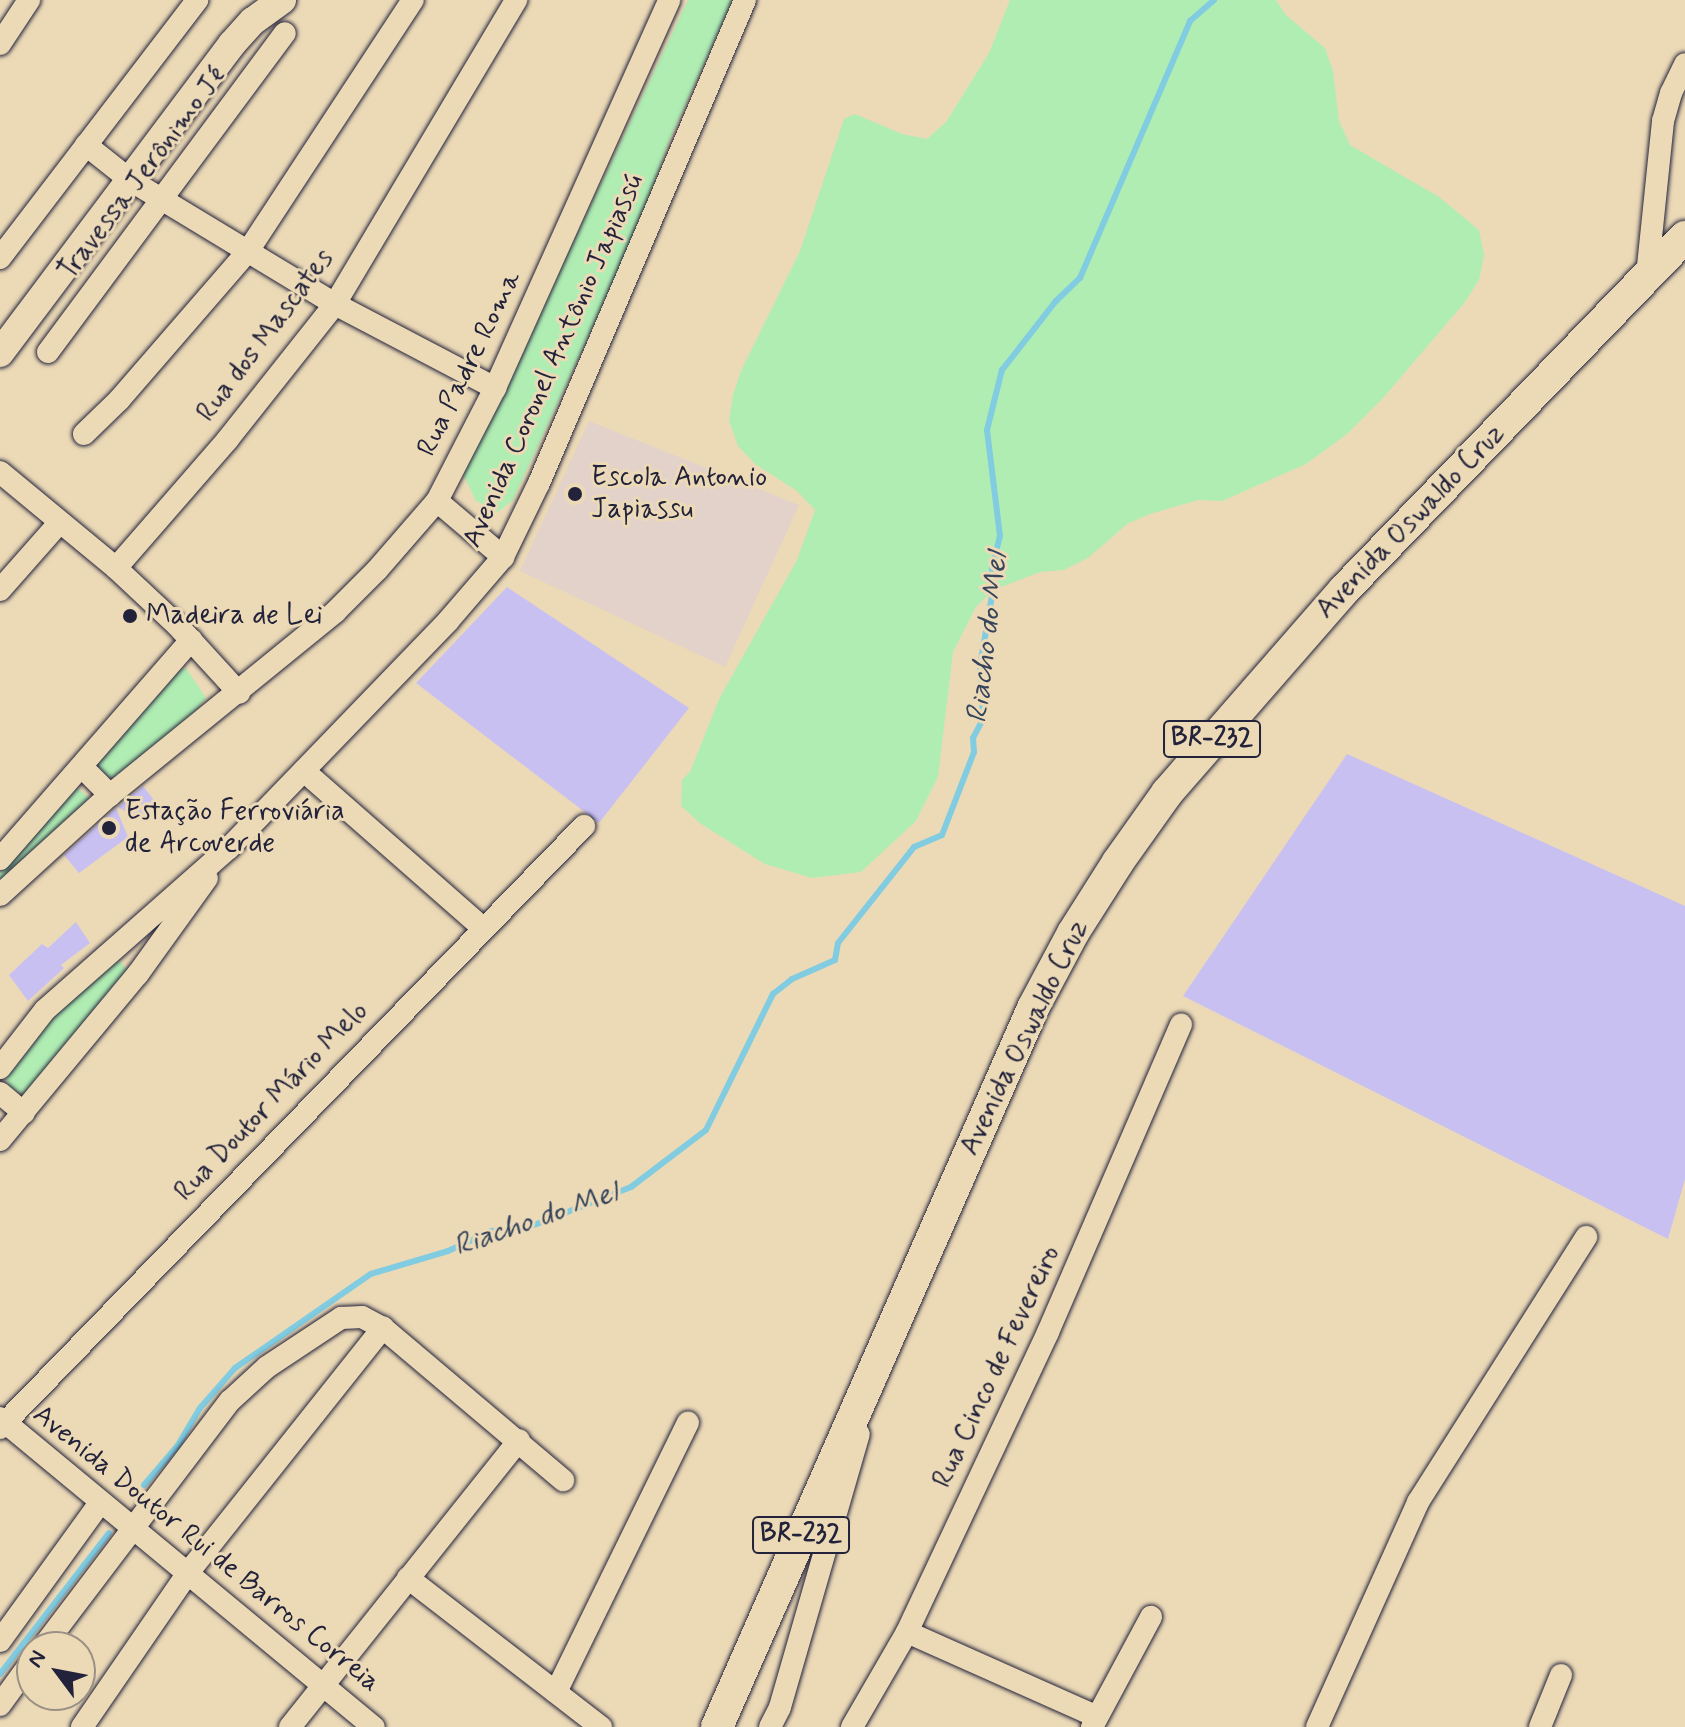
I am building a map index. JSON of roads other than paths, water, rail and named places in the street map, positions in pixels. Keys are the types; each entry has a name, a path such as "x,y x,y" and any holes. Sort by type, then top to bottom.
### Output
{"highway":[{"name":"Avenida Oswaldo Cruz","path":"717,1727 1033,1008 1073,933 1167,793 1344,590 1685,237"}],"main road":[{"path":"0,353 232,44 253,21 280,0"}],"street":[{"path":"0,44 29,0"},
{"path":"0,258 197,0"},
{"path":"84,434 119,400 248,251 413,0"},
{"name":"Rua dos Mascates","path":"116,568 228,439 335,304 516,0"},
{"name":"Rua Padre Roma","path":"0,895 110,795 335,612 377,570 437,501 495,388 669,0"},
{"name":"Avenida Coronel Antônio Japiassú","path":"229,848 448,621 503,557 539,483 745,0"},
{"name":"Travessa Jerônimo Jé","path":"48,352 285,33"},
{"path":"1647,276 1663,121 1671,93 1685,64"},
{"path":"86,145 130,180 335,304 495,388"},
{"path":"0,472 116,568 191,640 239,693"},
{"path":"437,501 503,557"},
{"path":"0,590 59,523"},
{"path":"0,859 191,640"},
{"path":"82,767 110,795"},
{"path":"304,771 483,928"},
{"name":"Rua Doutor Mário Melo","path":"1,1423 584,826"},
{"path":"0,1068 45,1010 229,848"},
{"path":"0,1140 138,974 229,848"},
{"path":"112,948 132,954 138,974"},
{"name":"Rua Cinco de Fevereiro","path":"852,1727 907,1632 1048,1332 1181,1025"},
{"path":"0,1093 24,1113"},
{"path":"1317,1727 1418,1502 1586,1237"},
{"path":"55,1631 131,1527 248,1382 341,1318 362,1317 383,1328 563,1480"},
{"path":"82,1727 187,1574 383,1328"},
{"path":"770,1727 784,1691 886,1343"},
{"name":"Avenida Doutor Rui de Barros Correia","path":"1,1423 324,1683 374,1727"},
{"path":"556,1692 688,1423"},
{"path":"290,1727 519,1440"},
{"path":"0,1641 100,1503"},
{"path":"408,1578 601,1727"},
{"path":"907,1632 1094,1722 1151,1617"},
{"path":"1540,1727 1561,1675"},
{"path":"0,1705 16,1683"}],"waterway":[{"name":"Riacho do Mel","path":"144,1485 178,1445 200,1408 235,1368 371,1274 448,1251 491,1231 524,1229 631,1187 706,1130 773,994 792,979 835,960 838,943 914,847 942,835 974,752 973,738 983,719 980,666 993,590 992,568 1000,536 987,430 1002,370 1056,301 1080,278 1190,21 1214,0"},
{"name":"Riacho do Mel","path":"0,1674 109,1533"}],"place":[{"name":"Escola Antonio Japiassu","path":"575,494"},
{"name":"Madeira de Lei","path":"130,616"},
{"name":"Estação Ferroviária de Arcoverde","path":"109,828"}]}
